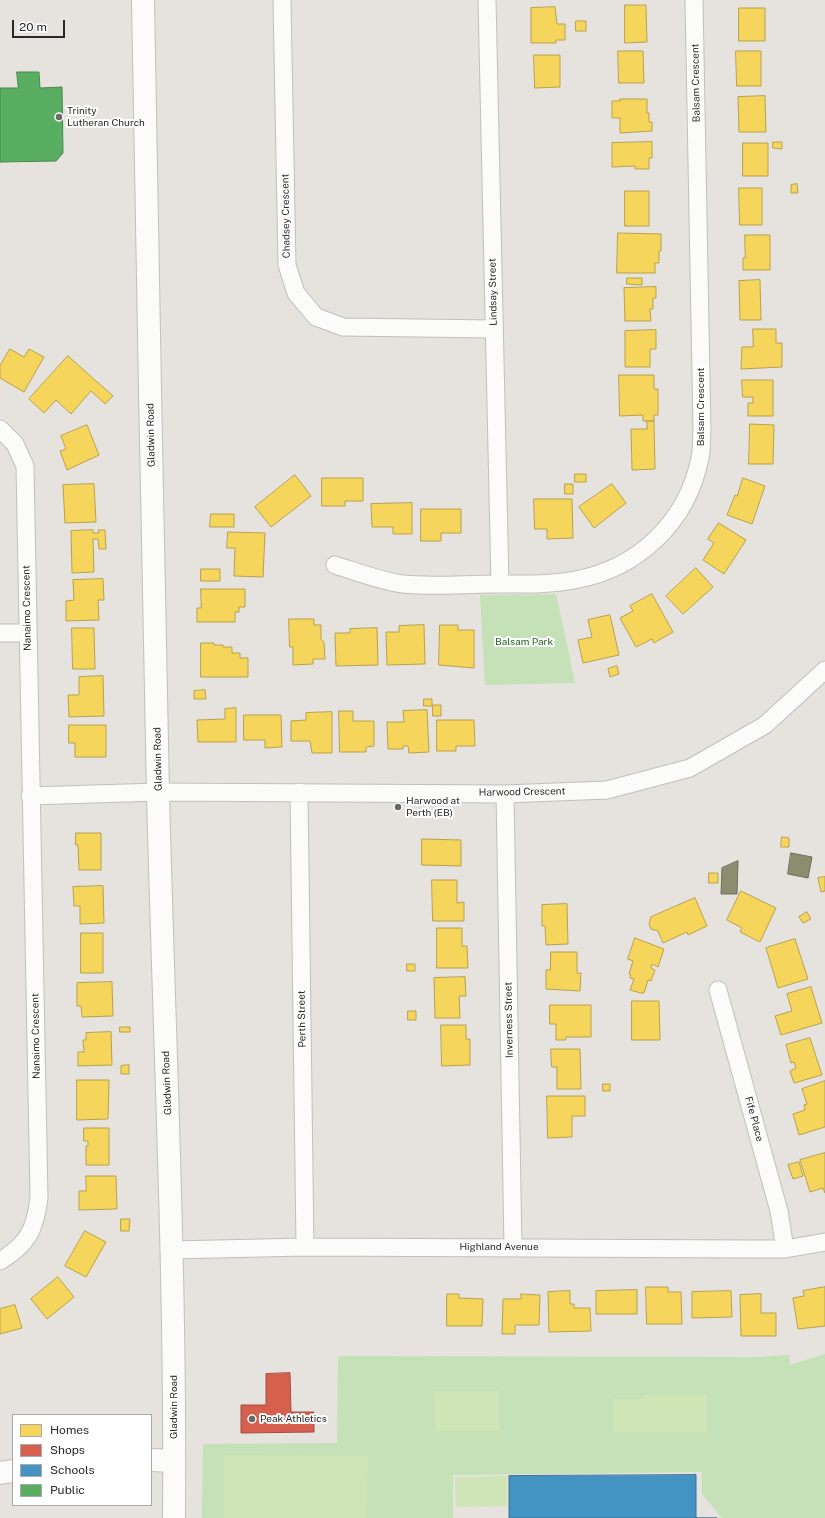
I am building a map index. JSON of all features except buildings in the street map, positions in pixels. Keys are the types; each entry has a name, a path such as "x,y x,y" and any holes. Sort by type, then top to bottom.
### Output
{"main road":[{"name":"Gladwin Road","path":"143,0 158,792 172,1250 174,1518"},
{"path":"152,1460 174,1461"},
{"path":"0,1473 12,1471"}],"street":[{"name":"Chadsey Crescent","path":"282,0 287,265 296,293 316,317 344,327 494,329"},
{"name":"Lindsay Street","path":"487,0 500,584"},
{"name":"Balsam Crescent","path":"335,565 402,584 546,584 576,580 606,572 631,559 650,546 666,531 680,511 695,476 700,457 702,431 694,0"},
{"name":"Nanaimo Crescent","path":"0,429 15,444 25,466 30,796 39,1198 37,1216 30,1235 13,1253 0,1261"},
{"path":"0,633 27,633"},
{"name":"Harwood Crescent","path":"158,792 505,794 607,790 690,768 764,724 825,670"},
{"path":"30,796 158,792"},
{"name":"Perth Street","path":"299,792 305,1247"},
{"name":"Inverness Street","path":"505,794 513,1247"},
{"name":"Fife Place","path":"718,990 779,1211 785,1248"},
{"name":"Highland Avenue","path":"172,1250 305,1247 785,1248 825,1242"}],"green space":[{"name":"Balsam Park","path":"556,594 575,683 485,685 480,595"},
{"path":"825,1354 825,1518 722,1518 702,1494 702,1472 453,1475 453,1518 202,1518 203,1444 337,1443 338,1356 758,1357 789,1355 790,1365"},
{"path":"434,1391 499,1391 499,1431 435,1431"},
{"path":"644,1395 707,1395 707,1432 613,1432 613,1399 643,1399"},
{"path":"224,1455 368,1456 367,1518 224,1518"},
{"path":"507,1476 507,1506 456,1507 455,1477"}],"place":[{"name":"Trinity Lutheran Church","path":"59,117"},
{"name":"Harwood at Perth (EB)","path":"398,807"},
{"name":"Peak Athletics","path":"252,1419"}]}
